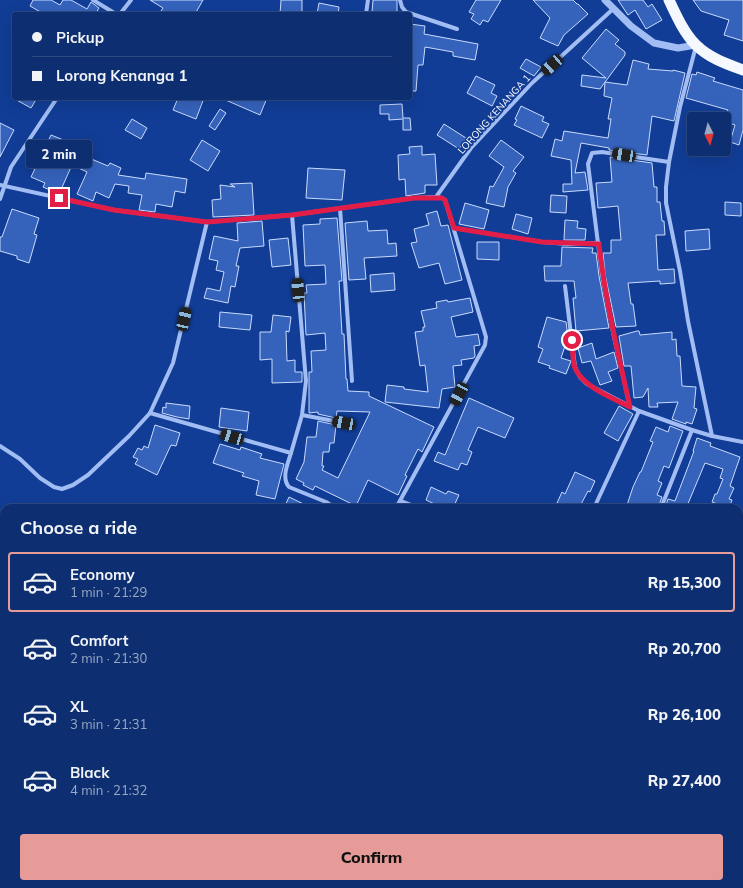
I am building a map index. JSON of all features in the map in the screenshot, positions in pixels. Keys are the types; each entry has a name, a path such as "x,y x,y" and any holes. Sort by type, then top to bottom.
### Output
{"highway":[{"path":"668,0 682,26 696,45 714,58 743,70"}],"street":[{"path":"93,0 113,12"},
{"path":"122,12 131,0"},
{"path":"366,12 368,0"},
{"path":"400,0 402,7 406,12"},
{"path":"605,0 631,26 654,43 678,48 696,45 680,108 669,162 666,203 680,271 688,321 712,436"},
{"name":"LORONG KENANGA 1","path":"436,197 471,148 532,82 613,9"},
{"path":"412,14 457,29"},
{"path":"0,199 2,186 11,167 56,100"},
{"path":"630,407 612,329 602,275 588,164 592,153 609,153 669,162"},
{"path":"2,186 114,210 207,222 292,215 414,198 436,197 445,200 486,337 485,345 399,504"},
{"path":"340,208 352,381"},
{"path":"292,215 306,380 302,415 285,478 286,483 289,486 329,504"},
{"path":"0,446 20,460 40,478 54,487 62,489 73,486 88,475 129,436 150,412 173,363 207,222"},
{"path":"454,228 542,242 599,244"},
{"path":"565,286 575,367 580,377 587,384 639,411 712,436 743,442"},
{"path":"596,504 639,411"},
{"path":"150,412 291,453"},
{"path":"302,415 344,423"},
{"path":"663,504 692,430"},
{"path":"401,501 409,504"}],"building":[{"path":"33,0 51,0 60,5 63,0 71,0 87,9 91,2 99,8 97,12 40,12 30,6"},
{"path":"150,0 203,0 196,12 160,12 163,8"},
{"path":"281,0 302,0 302,12 280,12"},
{"path":"373,0 397,0 397,12 372,12"},
{"path":"476,0 501,0 488,22 483,20 480,25 471,19 474,14 469,12"},
{"path":"533,0 573,0 588,14 564,35 558,46 540,38 550,18"},
{"path":"618,0 643,0 648,7 652,4 662,20 646,29 635,10 628,15"},
{"path":"693,0 743,0 743,41 724,35 729,20 701,11"},
{"path":"319,3 339,7 338,12 317,12"},
{"path":"412,24 425,26 424,34 478,44 475,60 453,56 453,52 425,47 423,65 418,65 416,91 412,91"},
{"path":"606,29 619,40 615,44 625,52 625,55 600,89 581,86 582,75 606,78 582,58"},
{"path":"526,59 541,67 534,76 520,68"},
{"path":"633,60 649,64 648,69 673,70 685,73 674,121 652,116 647,155 609,150 609,148 581,143 575,173 585,172 588,190 563,192 563,184 572,184 571,160 551,156 555,139 562,141 564,131 608,138 611,119 608,119 612,98 604,96 605,82 627,85"},
{"path":"697,72 715,78 713,81 743,90 743,130 739,145 731,142 735,125 731,124 731,112 686,98 692,74 696,75"},
{"path":"476,76 495,85 491,93 497,96 492,106 467,93"},
{"path":"17,100 36,100 31,108"},
{"path":"177,100 203,100 196,119 173,110"},
{"path":"226,100 266,100 260,115"},
{"path":"402,104 403,118 410,118 411,130 403,130 403,119 389,120 389,114 380,114 380,105"},
{"path":"521,106 544,117 542,121 549,124 542,138 514,125"},
{"path":"220,109 226,113 215,130 209,126"},
{"path":"132,119 147,128 141,139 125,130"},
{"path":"0,123 14,130 0,157"},
{"path":"444,124 466,138 459,149 437,135"},
{"path":"51,135 66,141 63,147 108,166 110,163 121,168 118,175 145,179 146,173 187,179 185,193 175,191 172,207 156,204 155,212 139,210 142,195 128,193 129,186 115,184 109,198 96,192 93,201 77,194 87,172 72,165 59,194 43,187 45,183 31,177"},
{"path":"202,140 220,151 208,171 190,160"},
{"path":"501,140 524,157 513,171 516,173 508,187 504,207 486,203 490,186 493,187 504,167 489,156"},
{"path":"422,146 422,155 435,154 437,185 425,185 425,193 406,196 405,179 399,180 398,155 410,154 409,147"},
{"path":"610,157 652,163 654,187 657,187 657,202 660,202 665,235 656,235 658,270 674,269 675,283 660,284 660,281 628,283 636,326 616,327 605,274 603,253 611,253 611,240 621,240 618,206 598,208 596,183 612,182"},
{"path":"308,168 345,170 342,200 306,198"},
{"path":"252,183 254,215 213,217 212,200 221,199 220,185 235,187 230,184"},
{"path":"551,195 567,196 566,213 550,212"},
{"path":"725,202 741,203 741,216 725,215"},
{"path":"465,203 489,210 484,229 459,224"},
{"path":"12,209 39,218 34,234 37,235 29,263 17,259 17,256 0,251 0,237 2,237"},
{"path":"437,211 441,226 448,225 462,280 445,284 439,263 419,268 411,243 417,242 414,229 429,225 426,214"},
{"path":"516,214 532,218 528,234 512,229"},
{"path":"337,218 342,281 339,281 342,334 344,334 348,391 369,392 369,396 434,427 422,452 418,449 405,475 407,476 398,495 368,480 357,504 352,504 315,486 313,490 303,485 304,483 296,479 304,462 307,437 316,437 318,421 336,425 334,443 330,443 329,452 323,452 322,466 324,466 322,470 338,478 370,412 337,411 336,418 318,414 318,412 309,413 309,372 312,372 311,351 326,350 325,333 306,335 304,293 307,293 306,285 326,284 325,265 305,266 303,225 320,224 320,219"},
{"path":"565,220 578,221 577,228 586,229 585,240 564,240"},
{"path":"262,221 264,246 240,248 236,266 239,266 235,287 231,286 228,303 204,298 207,288 220,291 224,272 216,270 218,261 209,259 214,236 238,241 237,223"},
{"path":"367,221 368,231 387,230 388,244 396,243 397,256 364,258 366,279 349,280 345,223"},
{"path":"709,229 710,249 686,251 685,231"},
{"path":"288,238 291,265 272,267 269,240"},
{"path":"477,242 499,242 499,260 477,259"},
{"path":"562,247 593,248 592,253 596,253 609,328 576,331 573,298 576,298 574,281 545,281 544,266 561,266"},
{"path":"394,273 395,290 371,292 370,275"},
{"path":"470,298 473,312 451,317 456,337 478,334 480,345 474,346 474,358 461,360 462,365 453,366 455,387 442,389 439,408 385,402 387,385 428,392 425,365 420,366 415,332 423,331 423,327 425,327 421,311 437,308 436,302 447,300 448,302"},
{"path":"220,312 252,315 250,330 219,327"},
{"path":"273,315 291,317 289,332 286,331 287,361 295,360 295,372 302,372 302,382 272,383 272,359 260,360 260,332 271,332"},
{"path":"547,317 566,322 568,337 561,358 571,361 566,374 538,362 543,349 538,347"},
{"path":"639,331 640,335 672,332 672,340 676,339 677,356 680,356 682,386 696,387 694,408 697,409 692,424 686,422 686,424 672,419 678,402 657,403 658,407 649,407 648,388 643,397 634,398 631,366 624,366 619,336"},
{"path":"592,343 596,359 614,352 618,368 608,372 612,381 600,385 591,361 582,363 578,348"},
{"path":"469,398 514,418 505,438 478,427 468,450 472,452 467,465 461,463 458,470 434,461 438,452 445,455"},
{"path":"166,403 190,406 189,419 162,413 163,407 166,408"},
{"path":"619,406 633,414 618,441 604,433"},
{"path":"221,408 249,412 247,431 219,427"},
{"path":"155,425 180,433 176,446 171,445 157,475 135,464 138,459 133,457 138,448 142,450 144,446 148,448"},
{"path":"670,426 683,431 669,468 664,466 658,481 662,483 657,495 662,497 659,504 627,504 633,487 641,472 653,442 650,441 656,427 668,432"},
{"path":"697,438 711,443 710,446 740,457 730,486 734,488 729,499 732,500 730,504 718,504 712,502 723,479 720,478 723,469 705,463 688,504 666,504 668,499 675,501"},
{"path":"220,444 240,450 241,447 262,454 260,458 284,464 275,499 256,495 259,481 242,476 244,473 213,463"},
{"path":"575,472 595,481 590,492 588,491 581,504 557,503 562,492 565,494"},
{"path":"431,487 446,494 448,491 459,495 455,504 434,504 426,500"},
{"path":"289,497 304,504 286,504"}],"route":[{"path":"59,198 114,210 207,222 292,215 414,198 442,198 445,200 454,228 542,242 599,244 602,275 630,407 587,384 580,377 575,367 572,340"}]}
